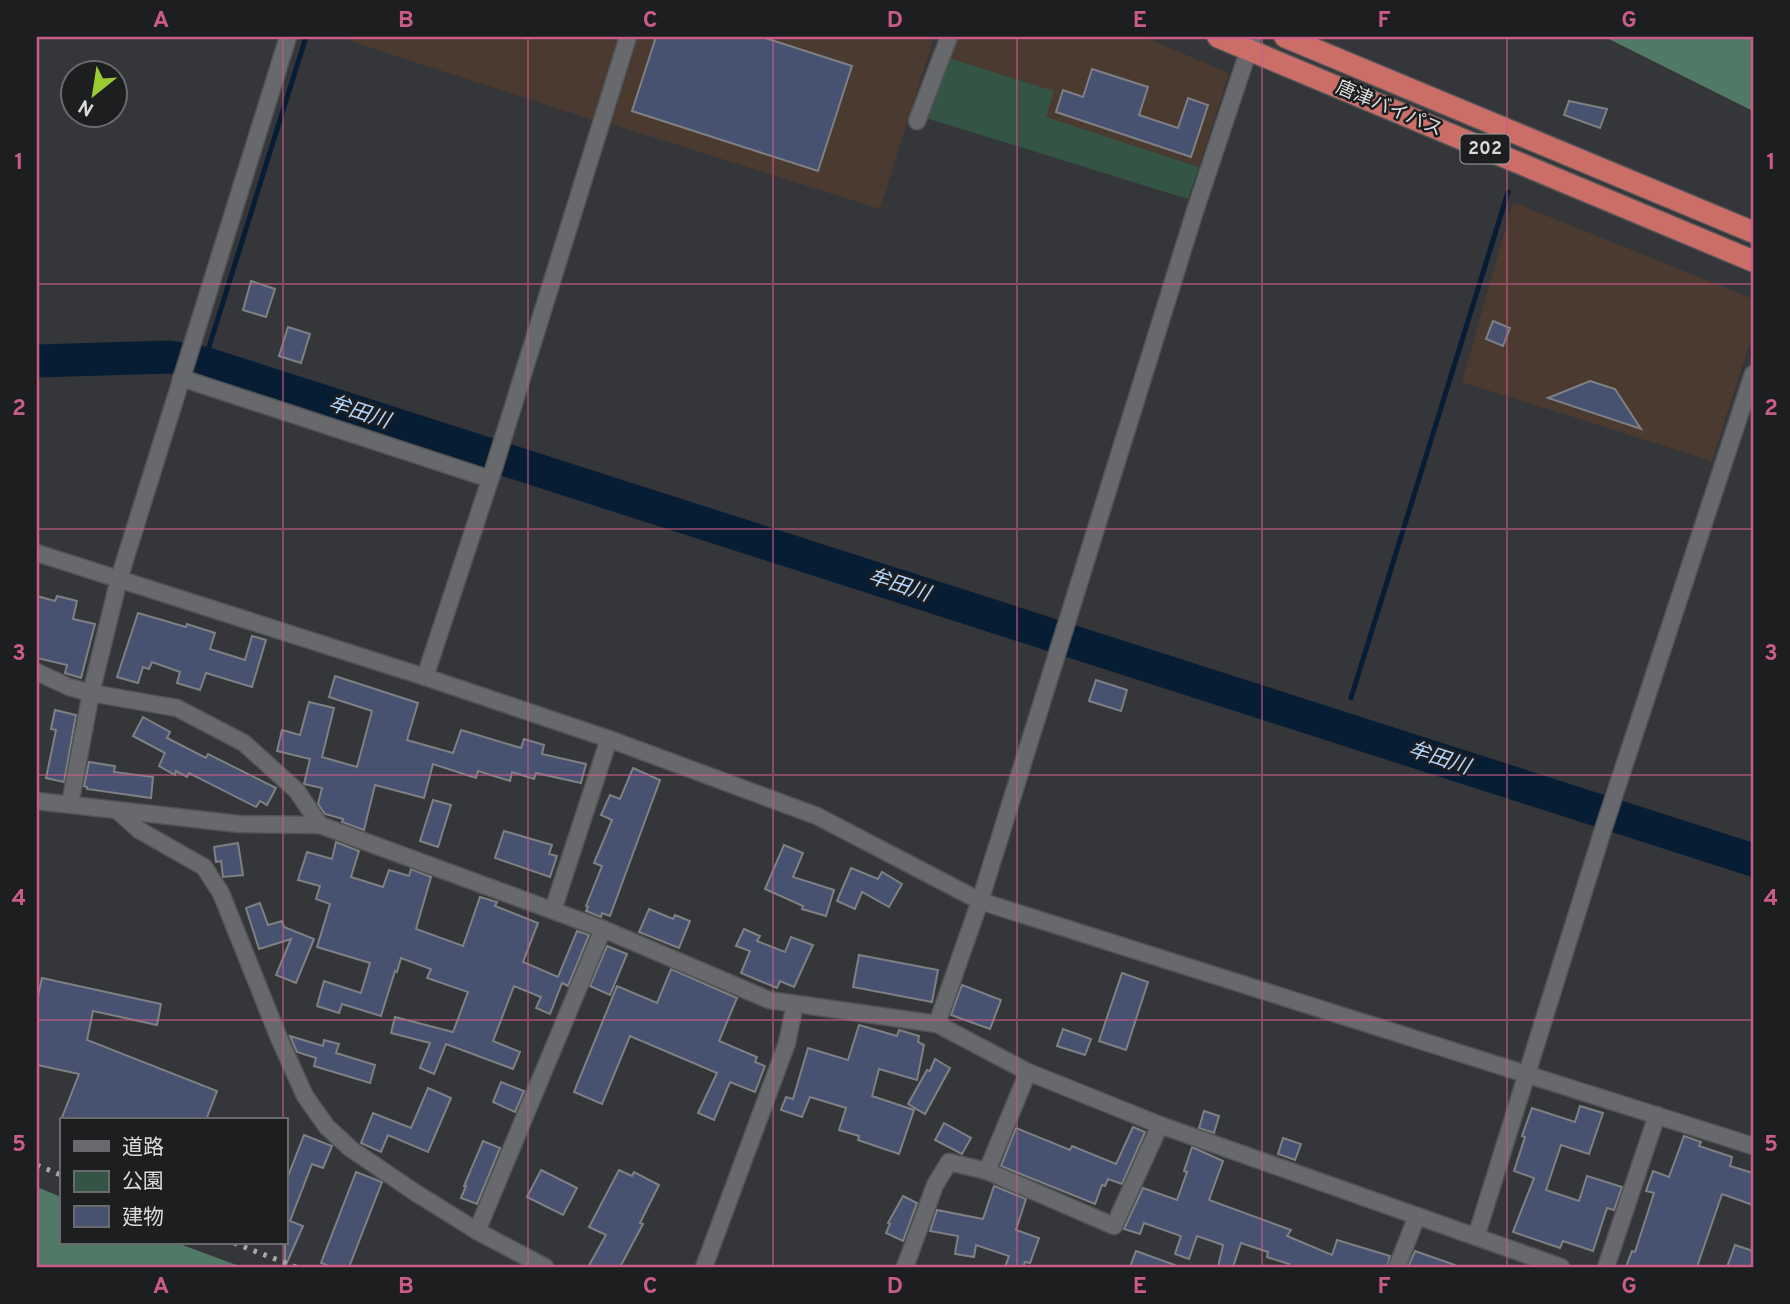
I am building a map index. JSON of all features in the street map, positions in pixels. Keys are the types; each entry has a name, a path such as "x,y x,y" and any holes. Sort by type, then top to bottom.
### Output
{"highway":[{"name":"唐津バイパス","path":"1218,37 1250,43 1753,261"},
{"name":"唐津バイパス","path":"1285,37 1753,232"}],"street":[{"path":"71,804 91,693 119,579 288,37"},
{"path":"425,677 491,476 628,37"},
{"path":"917,121 949,37"},
{"path":"937,1024 980,901 1250,43"},
{"path":"1476,1237 1603,830 1753,374"},
{"path":"182,376 491,476"},
{"path":"37,553 425,677 608,739 817,817 980,901 1753,1146"},
{"path":"37,672 69,687 91,693 177,708 244,743 298,791 320,825"},
{"path":"553,910 608,739"},
{"path":"37,800 239,824 320,825 603,929 769,1000 937,1024 1028,1072 1160,1125 1561,1267"},
{"path":"117,810 139,830 204,867 222,893 284,1050 305,1096 327,1128 362,1156 477,1231 545,1267"},
{"path":"477,1231 603,929"},
{"path":"704,1267 787,1042 795,1004"},
{"path":"987,1171 1028,1072"},
{"path":"1606,1267 1657,1115"},
{"path":"905,1267 935,1185 948,1162 987,1171 1114,1226 1160,1125"},
{"path":"1397,1267 1417,1216"}],"shaded area":[{"path":"338,37 619,37 593,120"},
{"path":"638,37 934,37 880,209 611,124"},
{"path":"957,37 1144,37 1229,73 1199,167 1045,117 1053,91 949,58"},
{"path":"1513,202 1753,299 1753,333 1712,461 1462,382"}],"green space":[{"path":"1605,37 1753,37 1753,111"},
{"path":"949,58 1054,91 1046,117 1199,167 1188,199 926,118"},
{"path":"37,1187 60,1197 60,1244 180,1244 242,1267 37,1267"}],"building":[{"path":"656,37 762,37 852,66 818,171 632,111"},
{"path":"1092,69 1148,87 1139,115 1178,128 1188,98 1208,105 1191,157 1056,112 1063,90 1083,97"},
{"path":"1569,101 1607,109 1600,128 1564,115"},
{"path":"251,281 275,289 266,317 243,310"},
{"path":"1493,321 1510,328 1503,346 1486,339"},
{"path":"288,327 310,334 301,363 279,356"},
{"path":"1590,381 1615,389 1641,429 1548,398"},
{"path":"37,596 55,601 57,596 77,601 73,619 95,624 81,678 65,673 67,665 37,658"},
{"path":"138,613 215,633 210,649 245,660 252,636 266,640 252,687 206,673 200,690 177,683 180,672 152,662 149,669 143,667 138,683 117,677"},
{"path":"335,676 418,703 407,740 453,753 461,730 521,748 524,739 544,745 542,754 586,764 581,783 536,773 534,779 512,772 510,781 478,771 476,778 433,764 424,798 375,785 364,830 342,822 343,819 325,814 318,804 322,788 304,784 310,759 277,751 282,730 300,735 309,702 334,708 322,757 357,767 372,711 329,697"},
{"path":"1096,680 1127,690 1121,711 1089,701"},
{"path":"55,710 76,715 64,782 46,778 56,730 51,729"},
{"path":"143,717 170,732 167,738 206,758 208,754 276,788 267,805 260,801 256,807 189,773 187,777 176,771 175,775 159,766 165,753 133,736"},
{"path":"89,762 115,766 114,772 153,777 151,798 87,789 84,786"},
{"path":"633,768 660,780 610,916 602,913 601,917 586,911 586,906 602,866 594,863 612,820 601,815 610,795 620,799"},
{"path":"433,800 451,805 438,847 420,841"},
{"path":"504,831 552,845 549,854 557,856 550,877 495,858"},
{"path":"336,842 359,851 351,877 383,887 389,870 409,876 411,869 431,877 416,929 463,946 480,897 497,902 495,906 538,923 523,962 558,977 577,931 589,935 568,986 562,983 550,1014 536,1008 541,997 514,986 493,1041 520,1052 513,1069 446,1044 434,1074 420,1068 430,1043 391,1033 395,1017 453,1032 468,992 427,978 431,969 401,958 381,1016 342,1004 339,1013 317,1006 324,981 361,993 370,963 317,947 330,904 316,899 320,886 298,880 307,852 332,859"},
{"path":"238,843 243,875 223,877 221,861 216,862 214,847"},
{"path":"784,845 803,853 793,877 834,890 826,916 802,909 803,906 765,889"},
{"path":"851,868 878,879 882,872 902,884 889,907 862,892 855,909 837,901"},
{"path":"260,903 268,925 282,921 284,927 314,939 296,983 276,975 291,939 259,949 246,908"},
{"path":"649,909 673,919 675,915 690,921 679,948 639,932"},
{"path":"744,929 760,936 757,941 785,952 791,937 813,945 794,987 780,981 777,988 741,973 750,951 736,946"},
{"path":"607,946 627,954 610,995 590,986"},
{"path":"859,955 938,970 932,1002 853,987"},
{"path":"671,969 737,998 719,1041 757,1057 755,1062 765,1066 755,1092 730,1082 714,1120 698,1113 717,1073 630,1036 602,1104 574,1092 617,986 657,1003"},
{"path":"1122,973 1148,982 1126,1050 1099,1041"},
{"path":"42,978 161,1004 157,1025 93,1011 87,1040 217,1091 207,1118 62,1118 79,1074 37,1065 37,1000"},
{"path":"962,985 1001,1000 990,1029 951,1015"},
{"path":"859,1025 897,1036 899,1030 919,1036 918,1042 924,1045 917,1080 879,1069 872,1096 914,1110 899,1154 858,1140 859,1136 839,1130 846,1108 810,1097 802,1117 781,1110 786,1097 793,1099 808,1048 848,1060"},
{"path":"1063,1029 1091,1039 1085,1055 1057,1046"},
{"path":"290,1036 323,1046 324,1040 339,1044 336,1053 375,1065 370,1083 314,1066 316,1058 297,1052"},
{"path":"935,1059 950,1068 925,1114 908,1104"},
{"path":"501,1082 524,1091 515,1112 493,1102"},
{"path":"428,1088 451,1098 428,1152 388,1135 381,1152 361,1143 373,1113 411,1128"},
{"path":"1580,1106 1603,1113 1589,1154 1561,1145 1546,1190 1579,1201 1587,1176 1622,1187 1614,1210 1607,1208 1593,1251 1563,1241 1560,1248 1513,1232 1534,1178 1514,1171 1532,1108 1575,1122"},
{"path":"1204,1111 1219,1116 1214,1133 1199,1128"},
{"path":"944,1123 971,1138 962,1154 935,1140"},
{"path":"1133,1127 1145,1132 1122,1184 1108,1179 1105,1186 1102,1185 1095,1204 1001,1166 1016,1128 1070,1150 1072,1146 1116,1164"},
{"path":"304,1135 332,1146 323,1168 312,1164 290,1221 303,1226 285,1267 287,1244 287,1179"},
{"path":"1684,1136 1701,1142 1699,1146 1732,1157 1730,1166 1753,1173 1753,1205 1722,1194 1697,1267 1626,1267 1632,1251 1635,1252 1654,1193 1646,1191 1653,1171 1669,1177"},
{"path":"1283,1138 1301,1144 1295,1160 1278,1154"},
{"path":"483,1141 500,1148 477,1204 461,1198"},
{"path":"1192,1147 1223,1161 1209,1200 1291,1230 1287,1236 1332,1255 1337,1240 1390,1256 1387,1267 1288,1267 1289,1264 1267,1257 1268,1252 1241,1243 1233,1267 1218,1267 1223,1245 1197,1236 1189,1259 1175,1254 1181,1236 1144,1223 1140,1234 1124,1229 1143,1188 1177,1200"},
{"path":"541,1170 577,1188 563,1215 527,1197"},
{"path":"619,1170 632,1176 634,1172 659,1185 640,1223 643,1224 620,1267 588,1267 606,1235 589,1227"},
{"path":"356,1172 382,1182 349,1267 332,1267 321,1263"},
{"path":"994,1186 1026,1199 1016,1230 1039,1238 1030,1263 1025,1262 1023,1267 1005,1267 1009,1256 976,1245 974,1257 955,1254 958,1236 930,1231 937,1210 983,1219"},
{"path":"903,1196 917,1203 903,1241 886,1233 890,1224 888,1223"},
{"path":"1735,1245 1753,1251 1753,1267 1727,1267"},
{"path":"1136,1251 1175,1265 1130,1267"},
{"path":"1415,1251 1455,1265 1408,1267"}],"waterway":[{"path":"204,363 306,37"},
{"path":"1351,698 1508,192"},
{"name":"牟田川","path":"37,361 169,357 204,363 1753,860"}],"railway":[{"path":"37,1165 60,1175"},
{"path":"237,1244 296,1267"}]}
